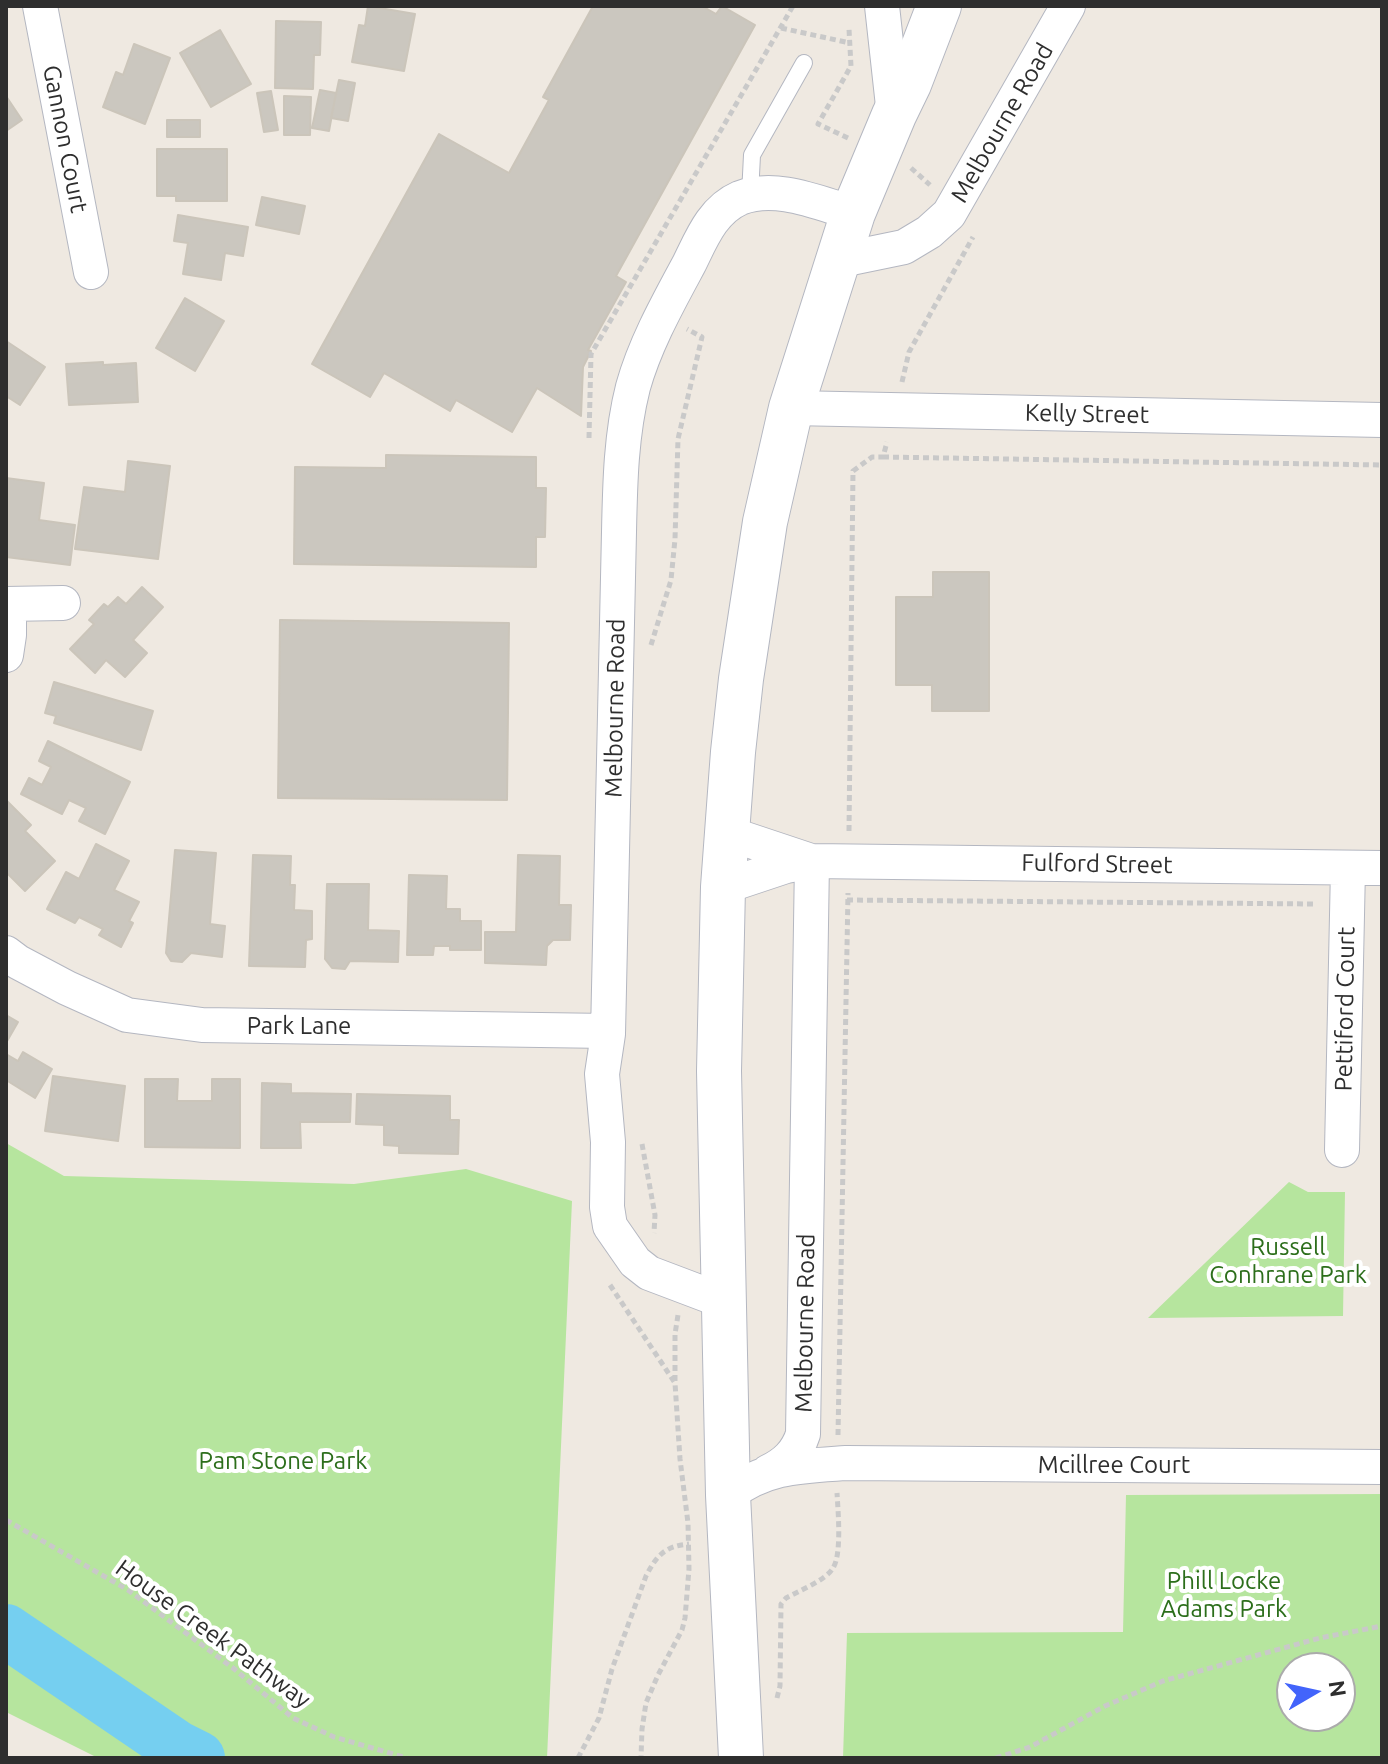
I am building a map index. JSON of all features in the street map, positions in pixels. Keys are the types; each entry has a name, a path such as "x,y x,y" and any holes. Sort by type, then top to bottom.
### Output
{"main road":[{"path":"741,1758 744,1485 705,1294 719,1071 723,887 741,679 765,522 791,408 853,213 939,6"},
{"path":"902,100 969,6"}],"street":[{"name":"Gannon Court","path":"40,6 91,272"},
{"path":"882,6 902,100"},
{"name":"Melbourne Road","path":"836,261 904,247 929,232 949,214 1068,6"},
{"path":"750,195 794,196 853,213"},
{"name":"Melbourne Road","path":"705,1294 649,1273 635,1262 613,1231 608,1214 608,1142 602,1074 608,1031 620,477 634,384 662,315 711,221 732,202 750,195"},
{"name":"Kelly Street","path":"791,408 1382,420"},
{"path":"6,655 8,604 63,603"},
{"name":"Fulford Street","path":"727,833 812,861"},
{"name":"Melbourne Road","path":"744,1485 780,1466 795,1452 803,1434 812,861"},
{"name":"Fulford Street","path":"723,887 786,866 812,861 1382,868"},
{"name":"Pettiford Court","path":"1342,1150 1348,868"},
{"name":"Park Lane","path":"6,953 67,988 127,1015 202,1025 608,1031"},
{"path":"804,1410 808,1429 815,1441 840,1463"},
{"name":"Mcillree Court","path":"744,1485 801,1465 840,1463 1382,1467"}],"lane":[{"path":"750,195 752,155 804,63"}],"path":[{"path":"781,28 850,43"},
{"path":"883,457 909,352 977,231"},
{"path":"651,645 671,580 678,439 702,337 662,315"},
{"path":"776,1704 780,1686 781,1604 786,1598 827,1575 838,1557 853,471 872,457 1382,465"},
{"path":"847,900 1347,904"},
{"path":"641,1138 655,1215 654,1235 649,1247 622,1276 609,1285 675,1383"},
{"path":"641,1758 646,1703 685,1618 689,1544 680,1459 675,1334 705,1294"},
{"name":"House Creek Pathway","path":"6,1520 128,1590 233,1668 293,1718 334,1737 407,1758"},
{"path":"578,1758 599,1718 612,1669 646,1576 664,1551 689,1544"},
{"path":"996,1758 1030,1747 1105,1706 1163,1681 1320,1638 1382,1626"}],"green space":[{"name":"Pam Stone Park","path":"6,1143 64,1176 354,1184 466,1169 572,1201 547,1758 98,1758 6,1712"},
{"name":"Russell Conhrane Park","path":"1289,1182 1308,1192 1345,1192 1343,1316 1148,1318"},
{"name":"Phill Locke Adams Park","path":"1382,1494 1382,1758 843,1758 847,1633 1123,1632 1126,1495"}],"building":[{"path":"368,6 415,14 404,71 352,62 359,25 365,26"},
{"path":"593,6 702,6 716,14 722,6 755,25 616,276 626,282 588,350 591,351 583,367 581,416 537,388 512,432 456,400 450,411 384,373 370,397 312,364 439,134 509,173 549,100 543,97"},
{"path":"276,21 321,22 320,55 314,55 313,89 275,88"},
{"path":"220,30 251,84 211,107 180,53"},
{"path":"134,44 170,58 145,124 103,107 116,72 123,75"},
{"path":"339,80 355,83 348,121 331,118"},
{"path":"320,90 336,93 329,131 312,128"},
{"path":"271,91 278,130 264,132 257,93"},
{"path":"6,96 22,120 6,131"},
{"path":"284,96 311,97 310,135 284,135"},
{"path":"167,120 200,120 200,137 167,137"},
{"path":"157,149 227,149 227,201 176,201 176,196 157,196"},
{"path":"262,197 305,206 299,234 256,225"},
{"path":"178,215 248,227 243,256 225,253 221,280 183,274 188,243 174,241"},
{"path":"185,298 224,321 195,371 156,348"},
{"path":"6,341 45,367 20,405 6,396"},
{"path":"103,362 103,365 136,363 138,402 69,405 66,364"},
{"path":"386,455 536,457 536,488 546,488 545,537 536,537 536,567 294,564 295,467 386,468"},
{"path":"128,461 170,466 158,559 75,549 84,487 125,492"},
{"path":"6,478 44,483 39,520 75,525 70,565 6,557"},
{"path":"933,572 989,572 989,711 932,711 932,685 896,685 896,597 933,597"},
{"path":"142,587 163,607 133,640 147,653 125,677 106,660 95,673 70,649 94,624 89,620 104,604 108,607 118,597 126,604"},
{"path":"280,620 509,623 507,800 278,798"},
{"path":"54,682 153,711 141,750 54,723 56,716 45,713"},
{"path":"48,741 130,782 105,834 79,821 86,808 69,800 62,814 21,794 29,778 42,785 51,767 39,761"},
{"path":"6,800 31,825 25,831 55,861 25,891 6,872"},
{"path":"96,844 129,861 114,890 139,902 121,947 99,935 103,929 79,917 75,923 47,909 66,872 79,879"},
{"path":"175,850 216,853 210,924 225,926 222,957 191,953 182,962 171,961 166,953"},
{"path":"253,855 291,856 290,885 295,885 294,910 312,911 312,939 306,940 305,967 249,966"},
{"path":"518,855 560,856 559,905 571,905 570,940 553,940 547,946 546,965 485,963 485,932 516,932"},
{"path":"409,875 447,876 446,909 460,909 460,921 481,921 481,950 450,950 450,946 434,946 433,955 407,955"},
{"path":"327,884 369,884 368,930 399,931 398,962 350,961 345,969 332,968 325,959"},
{"path":"6,1015 18,1022 6,1043"},
{"path":"23,1052 52,1069 35,1098 6,1080 6,1054 18,1061"},
{"path":"53,1076 125,1086 118,1141 45,1131"},
{"path":"145,1079 178,1079 177,1101 212,1101 212,1079 240,1079 240,1148 145,1147"},
{"path":"262,1083 291,1084 291,1093 351,1094 350,1122 300,1122 301,1148 261,1148"},
{"path":"357,1094 450,1096 450,1120 459,1120 458,1154 399,1153 399,1146 384,1145 384,1125 356,1124"}],"waterway":[{"path":"6,1631 178,1748 198,1758"}]}
